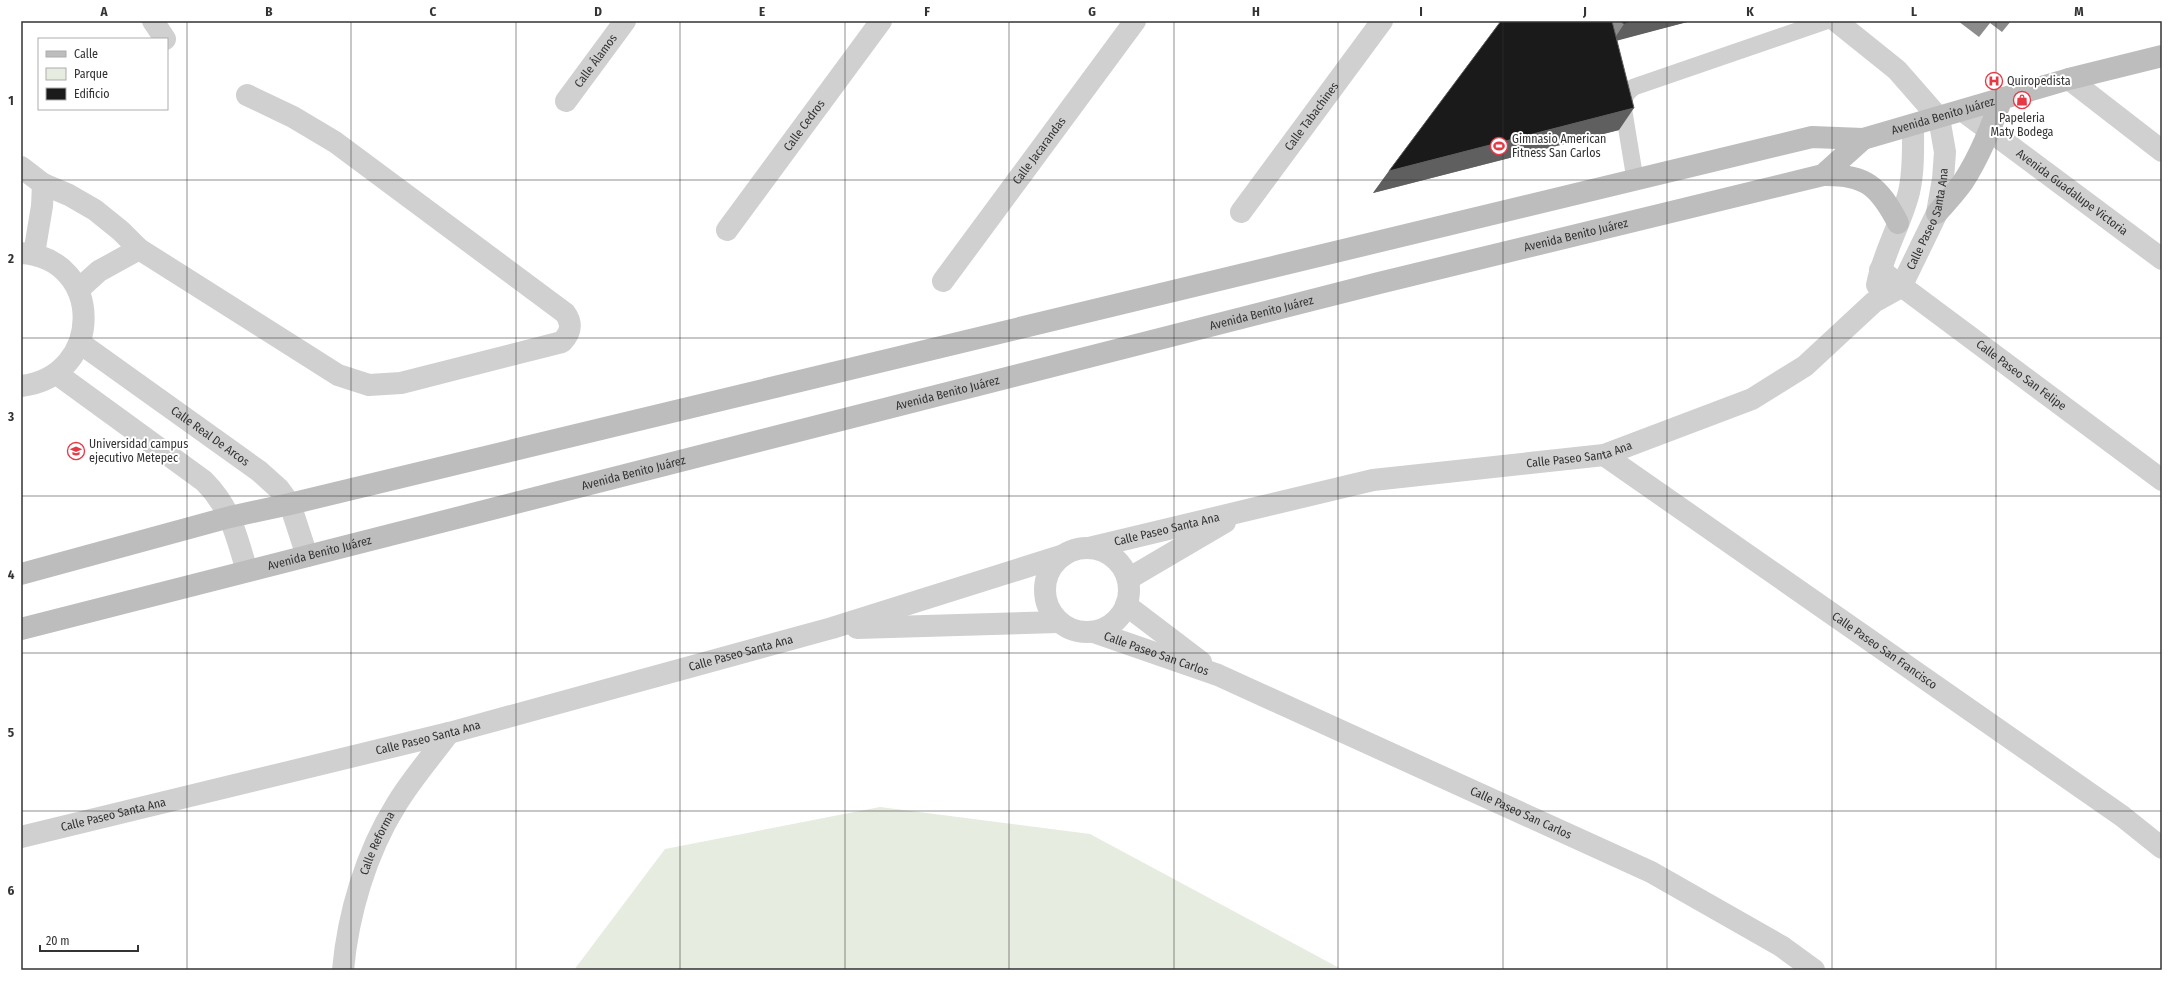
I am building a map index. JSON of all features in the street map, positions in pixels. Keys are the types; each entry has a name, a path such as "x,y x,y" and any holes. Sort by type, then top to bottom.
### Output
{"main road":[{"name":"Avenida Benito Juárez","path":"21,574 230,516 290,504 1812,136 1863,139 2069,79 2162,56"},
{"path":"1937,213 1962,183 1990,130 2002,98"},
{"name":"Avenida Benito Juárez","path":"21,629 246,570 307,556 1372,285 1823,175 1863,139"},
{"path":"1823,175 1847,175 1865,182 1881,195 1898,223"}],"street":[{"path":"153,21 164,38"},
{"name":"Calle Álamos","path":"566,101 625,21"},
{"name":"Calle Cedros","path":"727,230 882,21"},
{"name":"Calle Jacarandas","path":"943,281 1135,21"},
{"name":"Calle Tabachines","path":"1241,212 1382,21"},
{"path":"1836,21 1897,70 1939,118"},
{"path":"2069,79 2162,150"},
{"name":"Calle Paseo Santa Ana","path":"1874,302 1880,270 1909,192 1913,157 1912,86"},
{"path":"21,167 43,184 69,194 95,210 121,231 139,249 338,375 369,385 402,383 562,342 569,334 571,327 570,320 559,308 335,142 293,117 247,95"},
{"name":"Avenida Guadalupe Victoria","path":"1963,111 2162,258"},
{"name":"Calle Paseo Santa Ana","path":"1089,548 1373,480 1604,456 1752,399 1805,366 1874,302 1900,286 1937,213 1943,179 1945,152 1939,118"},
{"path":"21,386 36,384 57,374 71,360 80,344 84,319 83,307 78,290 67,274 52,261 27,253 42,206 43,184"},
{"path":"78,290 99,271 139,249"},
{"name":"Calle Paseo San Felipe","path":"1880,270 2162,480"},
{"name":"Calle Real De Arcos","path":"80,344 259,471 279,490 290,504 307,556"},
{"path":"57,374 204,481 214,491 230,516 246,570"},
{"name":"Calle Paseo San Francisco","path":"1604,456 2116,811 2162,848"},
{"name":"Calle Paseo Santa Ana","path":"1128,579 1245,510"},
{"path":"1089,548 1102,550 1113,557 1122,566 1128,579 1129,592 1126,605 1113,623 1094,632 1082,632 1070,629 1059,622 1050,610 1045,595 1046,580 1052,566 1064,554 1076,549 1089,548"},
{"name":"Calle Paseo Santa Ana","path":"21,837 449,733 832,628 1064,554"},
{"name":"Calle Paseo San Carlos","path":"1126,605 1218,675"},
{"name":"Calle Paseo Santa Ana","path":"832,628 1059,622"},
{"name":"Calle Paseo San Carlos","path":"1094,632 1218,675 1651,872 1781,946 1814,970"},
{"name":"Calle Reforma","path":"343,970 345,943 363,872 396,805 449,733"}],"lane":[{"path":"1635,179 1623,106 1624,97 1634,87 1826,21"}],"green space":[{"path":"880,807 1090,834 1343,970 574,970 665,849"}],"building":[{"path":"1501,21 1612,21 1634,108 1389,171"},
{"path":"1620,21 1636,21 1624,24"}],"place":[{"name":"Quiropedista","path":"1994,81"},
{"name":"Papeleria Maty Bodega","path":"2022,100"},
{"name":"Gimnasio American Fitness San Carlos","path":"1499,146"},
{"name":"Universidad campus ejecutivo Metepec","path":"76,451"}]}
